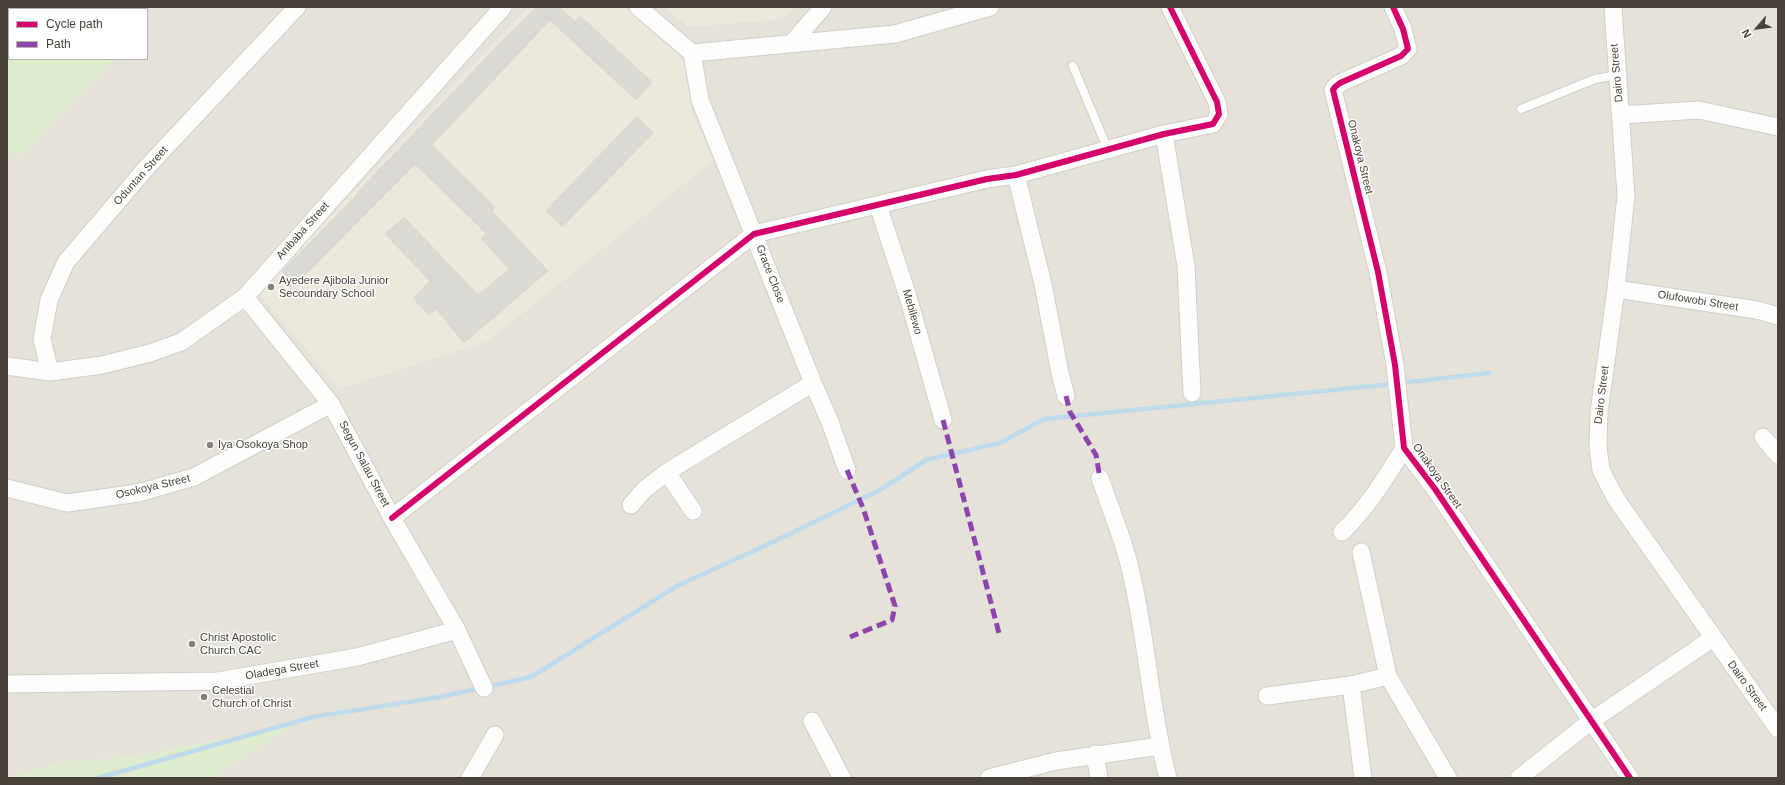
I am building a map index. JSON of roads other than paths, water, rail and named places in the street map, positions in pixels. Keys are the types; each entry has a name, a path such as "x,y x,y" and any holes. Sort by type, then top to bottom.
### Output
{"street":[{"name":"Oduntan Street","path":"50,372 42,339 49,300 66,262 148,166 297,7"},
{"name":"Anibaba Street","path":"7,366 50,372 102,364 150,352 181,342 244,297 502,7"},
{"path":"638,7 692,53 895,34 990,7"},
{"path":"792,43 823,7"},
{"path":"392,518 754,234 987,179 1016,175 1164,134 1214,124 1219,114 1217,102 1170,7"},
{"name":"Onakoya Street","path":"1393,7 1403,29 1408,49 1401,56 1340,83 1333,90 1378,272 1395,365 1404,448 1435,489 1630,778"},
{"name":"Dairo Street","path":"1613,7 1626,196 1616,289 1599,412 1598,447 1601,470 1616,499 1778,730"},
{"name":"Grace Close","path":"692,53 700,100 830,422 847,470"},
{"path":"1621,115 1699,110 1778,127"},
{"path":"1164,134 1186,266 1192,393"},
{"path":"1016,175 1043,284 1060,373 1066,396"},
{"name":"Mebilewo","path":"878,205 909,300 943,420"},
{"name":"Olufowobi Street","path":"1616,289 1757,310 1778,316"},
{"name":"Segun Salau Street","path":"244,297 331,404 392,518 457,630 484,688"},
{"path":"631,505 644,490 667,472 813,383"},
{"name":"Osokoya Street","path":"7,488 67,503 138,493 194,477 331,404"},
{"path":"1763,437 1778,456"},
{"path":"1342,532 1360,515 1377,492 1404,448"},
{"path":"667,472 693,511"},
{"path":"1100,478 1130,567 1155,704 1160,746 1168,778"},
{"path":"1361,552 1388,676 1448,778"},
{"name":"Oladega Street","path":"7,684 218,681 357,657 457,630"},
{"path":"1518,778 1591,721 1713,638"},
{"path":"1267,696 1350,686 1388,676"},
{"path":"1350,686 1363,778"},
{"path":"812,721 842,778"},
{"path":"470,778 495,735"},
{"path":"989,778 1056,761 1095,754 1160,746"},
{"path":"1095,754 1099,778"}],"lane":[{"path":"1072,66 1108,150"},
{"path":"1521,109 1595,79 1617,75"}],"waterway":[{"path":"1409,382 1489,373"},
{"path":"98,778 313,717 440,697 531,677 677,586 775,541 880,490 926,460 1000,443 1044,419 1393,384"}],"place":[{"name":"Ayedere Ajibola Junior Secoundary School","path":"271,287"},
{"name":"Iya Osokoya Shop","path":"210,445"},
{"name":"Christ Apostolic Church CAC","path":"192,644"},
{"name":"Celestial Church of Christ","path":"204,697"}]}
